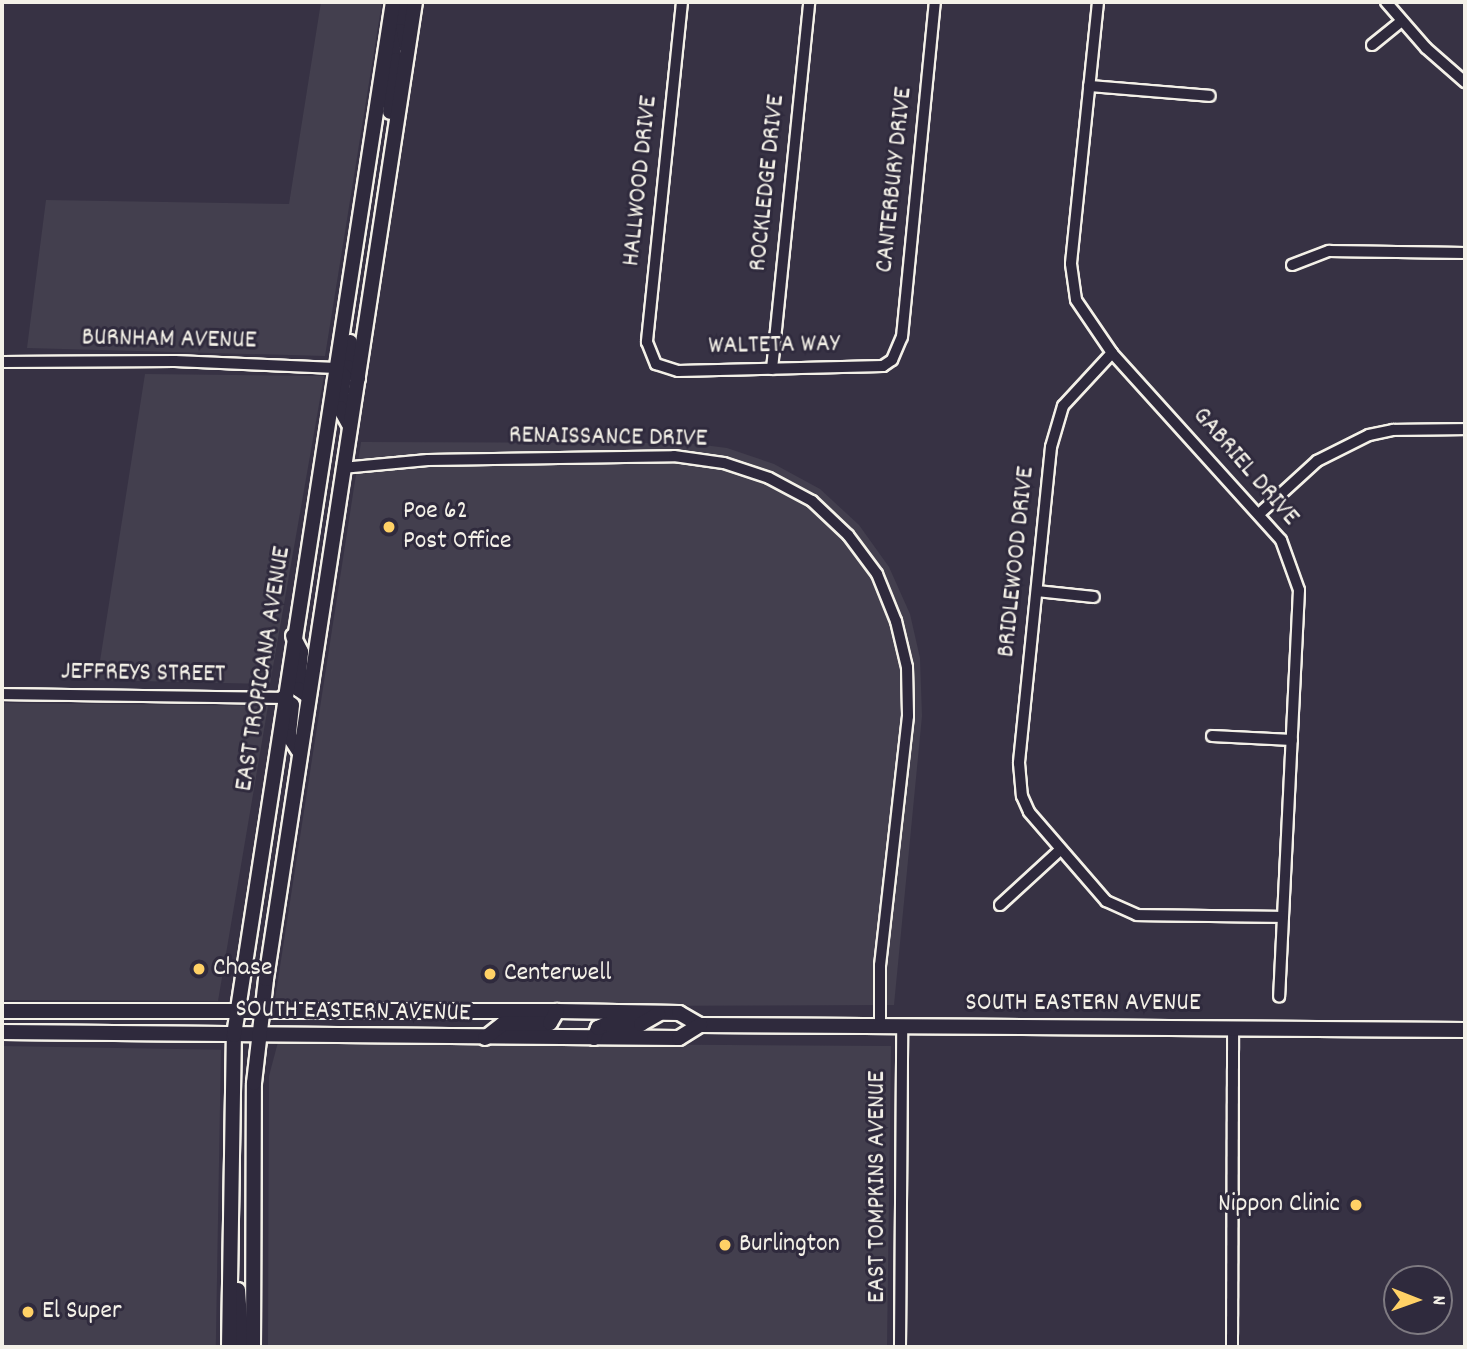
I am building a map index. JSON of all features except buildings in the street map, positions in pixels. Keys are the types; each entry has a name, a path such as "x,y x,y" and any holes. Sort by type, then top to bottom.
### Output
{"main road":[{"name":"EAST TROPICANA AVENUE","path":"229,1347 234,1035 283,698 393,2"},
{"path":"402,2 400,31 408,49"},
{"name":"EAST TROPICANA AVENUE","path":"253,1347 253,1123 262,1011 298,750 415,2"},
{"path":"388,30 395,47 390,108 393,141"},
{"path":"345,315 351,333 348,367 358,378"},
{"path":"336,368 344,376 340,408 349,424"},
{"path":"293,636 301,652 298,689 307,695"},
{"path":"283,698 292,705 289,736 298,750"},
{"name":"SOUTH EASTERN AVENUE","path":"2,1011 556,1011 679,1013 700,1025 1465,1030"},
{"path":"485,1038 503,1024 550,1023 556,1011"},
{"path":"594,1038 598,1028 607,1024 641,1024 659,1013"},
{"name":"SOUTH EASTERN AVENUE","path":"2,1032 679,1038 700,1025"},
{"path":"230,1244 242,1347"}],"street":[{"name":"HALLWOOD DRIVE","path":"656,364 648,342 682,2"},
{"name":"ROCKLEDGE DRIVE","path":"772,369 809,2"},
{"name":"CANTERBURY DRIVE","path":"892,360 902,337 935,2"},
{"name":"GABRIEL DRIVE","path":"1098,2 1071,264 1083,317 1112,353 1259,514 1290,557 1299,590 1279,997"},
{"path":"1387,2 1402,21 1465,82"},
{"path":"1372,45 1402,21"},
{"path":"1089,86 1210,96"},
{"path":"1292,265 1329,251 1465,253"},
{"name":"BRIDLEWOOD DRIVE","path":"1060,850 1028,813 1022,796 1019,763 1051,447 1063,406 1112,353"},
{"name":"WALTETA WAY","path":"656,364 678,371 883,366 892,360"},
{"name":"BURNHAM AVENUE","path":"2,362 175,361 336,368"},
{"path":"1259,514 1317,461 1369,435 1465,429"},
{"name":"RENAISSANCE DRIVE","path":"342,468 428,460 674,456 723,463 769,478 812,501 848,535 877,574 896,621 907,667 908,716 880,965 880,1027"},
{"path":"1037,591 1094,597"},
{"name":"JEFFREYS STREET","path":"2,694 283,698"},
{"path":"1212,736 1292,740"},
{"path":"1000,905 1060,850 1106,901 1137,915 1283,917"},
{"name":"EAST TOMPKINS AVENUE","path":"900,1347 902,1028"},
{"path":"1232,1347 1233,1029"}],"shaded area":[{"path":"321,2 382,2 325,356 27,348 46,200 289,204"},
{"path":"145,374 324,376 270,684 97,680"},
{"path":"361,442 688,443 727,448 774,464 820,489 859,525 889,567 910,614 920,658 922,716 894,1005 291,1007 275,999"},
{"path":"2,703 268,706 218,1001 2,1000"},
{"path":"278,1042 891,1046 887,1347 268,1347 269,1076"},
{"path":"2,1046 221,1050 216,1347 2,1347"}],"place":[{"name":"Poe 62 Post Office","path":"389,527"},
{"name":"Chase","path":"199,969"},
{"name":"Centerwell","path":"490,974"},
{"name":"Nippon Clinic","path":"1356,1205"},
{"name":"Burlington","path":"725,1245"},
{"name":"El Super","path":"28,1312"}]}
